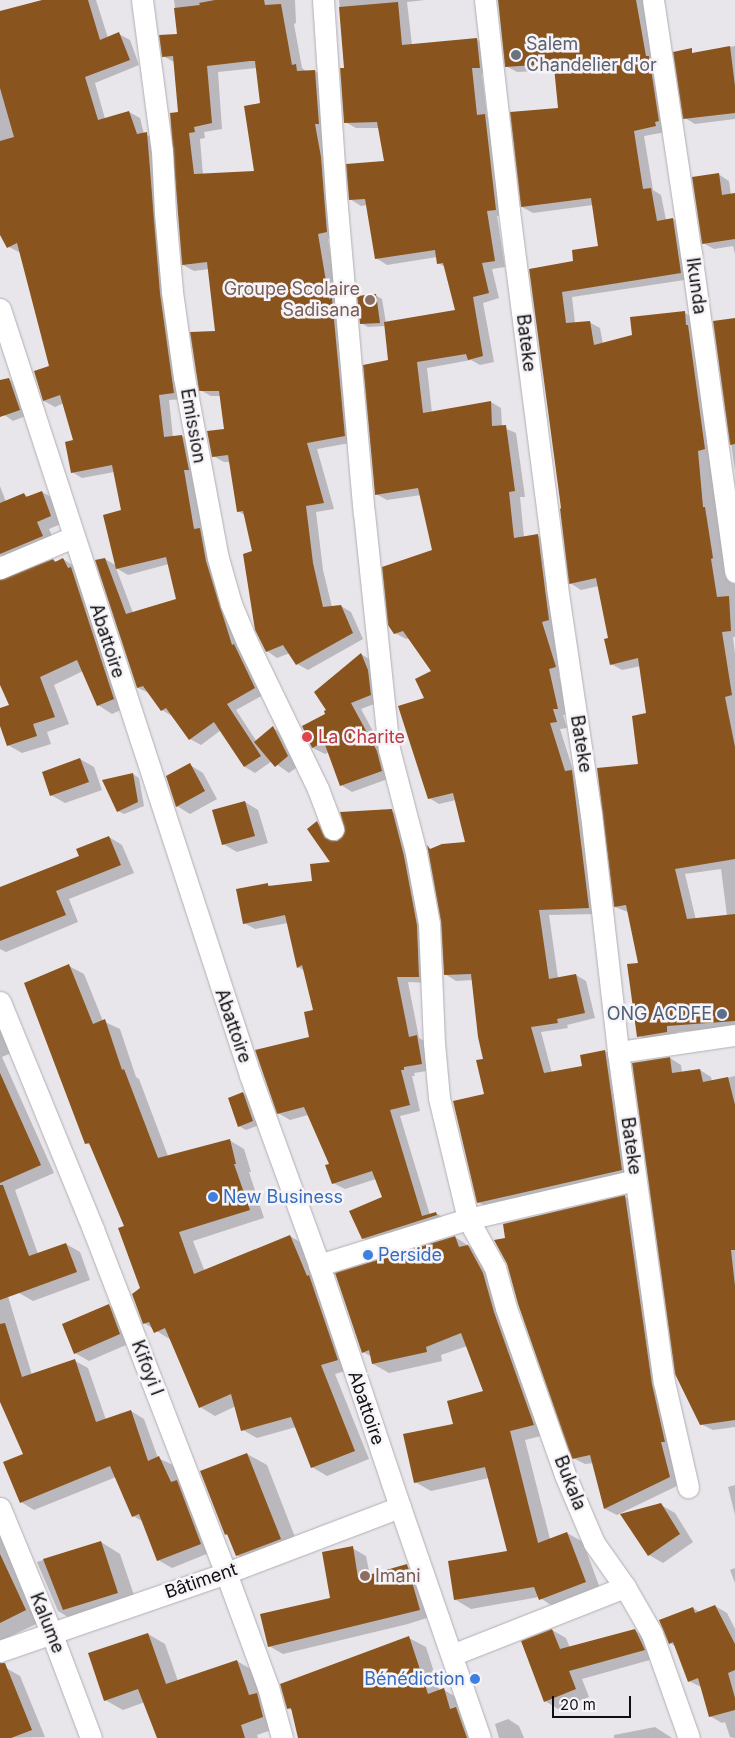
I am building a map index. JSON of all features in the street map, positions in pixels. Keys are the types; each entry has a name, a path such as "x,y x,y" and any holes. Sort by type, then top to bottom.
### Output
{"street":[{"name":"Emission","path":"142,0 162,151 172,292 184,377 218,558 231,604 246,642 318,789 333,829"},
{"path":"323,0 347,332 389,749 416,853 429,924 434,1043 439,1098 468,1219"},
{"name":"Bateke","path":"485,0 509,211 554,567 591,814 618,1052 664,1382 688,1487"},
{"name":"Ikunda","path":"653,0 691,253 735,572"},
{"name":"Abattoire","path":"0,309 247,1066 318,1265 480,1738"},
{"path":"0,568 74,537"},
{"name":"Kifoyi I","path":"0,1002 93,1229 226,1574 268,1686 282,1738"},
{"path":"618,1052 735,1035"},
{"path":"318,1265 468,1219 636,1180"},
{"name":"Bukala","path":"468,1219 495,1268 506,1308 565,1476 594,1542 625,1587 652,1634 689,1738"},
{"name":"Bâtiment","path":"0,1651 51,1632 226,1574 400,1507"},
{"name":"Kalume","path":"0,1508 51,1632 90,1738"},
{"path":"452,1654 625,1587"}],"building":[{"path":"42,0 88,0 100,40 119,32 130,60 85,77 98,120 129,111 137,134 147,132 160,293 174,393 159,395 164,437 182,435 189,470 184,470 194,529 200,528 206,561 232,645 234,644 255,688 227,704 261,756 244,767 214,722 189,740 166,708 161,711 143,686 137,688 95,560 105,558 126,614 176,599 166,557 116,569 103,515 121,510 112,465 71,473 65,442 73,440 60,395 43,401 34,371 49,366 17,243 7,248 0,235 0,141 14,137 0,88 0,11"},
{"path":"215,0 264,0 265,5 281,4 292,65 296,64 297,71 315,70 319,124 315,124 321,157 327,232 318,234 329,299 332,298 345,436 307,443 324,503 306,506 313,563 323,607 341,605 353,633 296,665 283,645 266,652 255,630 243,554 252,551 243,511 237,512 228,455 212,457 207,431 224,429 219,391 199,391 190,332 215,331 207,262 182,265 170,113 178,112 173,56 162,57 159,35 177,34 174,8 200,5 199,3","holes":["255,61 260,103 244,106 254,171 194,174 189,133 195,132 194,127 212,123 207,66"]},
{"path":"498,0 636,0 646,56 649,56 659,121 655,122 656,126 634,131 643,189 651,188 657,221 673,218 681,273 562,292 566,323 590,321 594,345 632,335 630,317 685,311 705,449 698,451 703,507 705,507 713,558 711,559 717,597 729,596 731,631 722,632 732,695 725,697 735,747 735,859 675,869 687,919 735,914 735,1021 667,1026 667,1032 637,1037 627,964 638,963 626,905 614,907 597,768 638,764 632,716 646,713 638,658 610,665 604,639 608,638 596,578 569,584 561,508 529,269 573,261 572,250 598,246 591,198 521,207 510,112 558,108 554,67 552,67 552,64 505,67"},
{"path":"398,2 402,45 477,38 480,68 472,68 477,115 485,114 496,210 487,211 495,261 482,263 489,293 473,297 483,356 468,360 466,354 417,362 423,413 491,401 492,426 506,425 515,491 509,492 514,538 538,534 549,620 542,622 556,667 549,669 558,709 553,709 557,722 550,723 565,771 572,770 589,908 539,910 549,979 576,974 585,1013 557,1019 558,1023 531,1027 544,1073 582,1066 580,1055 605,1050 622,1170 477,1203 453,1101 484,1094 476,1060 483,1059 478,1037 471,974 444,975 441,922 427,845 430,849 442,844 465,842 453,793 428,799 398,706 424,698 415,679 431,671 403,631 394,634 388,625 382,567 432,550 418,488 375,495 363,365 388,360 384,322 455,310 443,263 437,264 435,250 375,259 365,199 349,200 346,164 384,161 377,122 344,123 340,68 344,68 339,7"},
{"path":"730,46 735,86 735,113 683,119 673,52 692,48 692,53"},
{"path":"719,173 722,195 735,193 735,239 702,244 692,177"},
{"path":"376,294 380,323 360,324 357,296"},
{"path":"735,318 735,444 730,445 713,321"},
{"path":"9,378 20,410 0,417 0,380"},
{"path":"42,491 51,516 37,522 43,536 0,554 0,503 24,493 26,497"},
{"path":"63,558 68,568 71,567 114,699 97,706 77,660 40,677 55,717 33,724 37,736 7,746 0,726 0,708 9,705 0,685 0,580 53,559 55,562"},
{"path":"361,653 368,670 371,695 351,703 377,751 382,771 340,786 324,742 312,748 302,726 325,714 324,711 326,710 314,692"},
{"path":"273,726 288,756 275,767 254,742"},
{"path":"80,758 89,782 50,796 42,772"},
{"path":"190,763 205,791 176,807 166,776"},
{"path":"133,773 138,802 117,812 102,780"},
{"path":"245,801 255,836 222,845 212,810"},
{"path":"392,809 404,856 417,925 419,977 397,977 409,1037 417,1035 422,1064 404,1067 404,1070 401,1070 410,1105 390,1110 422,1216 436,1212 437,1215 362,1239 349,1211 382,1197 372,1171 332,1184 325,1165 329,1164 304,1107 277,1114 255,1050 309,1037 304,1012 313,1010 302,965 297,968 285,915 243,924 236,889 268,883 268,886 312,881 310,864 330,862 307,829 317,821 325,838 337,841 345,831 340,812"},
{"path":"109,836 121,865 56,891 66,915 0,941 0,887 79,856 76,849"},
{"path":"69,964 93,1024 105,1019 122,1070 124,1069 158,1158 230,1139 236,1164 234,1164 250,1210 179,1232 194,1274 290,1235 307,1276 309,1275 338,1360 321,1365 355,1451 311,1468 291,1417 241,1431 231,1394 199,1408 165,1328 154,1333 149,1322 143,1324 132,1294 140,1288 118,1228 124,1226 89,1143 85,1144 24,983"},
{"path":"670,1057 672,1073 700,1069 703,1082 728,1077 735,1105 735,1250 731,1250 735,1286 735,1420 700,1425 675,1374 632,1063"},
{"path":"0,1073 41,1165 0,1183"},
{"path":"243,1092 253,1121 238,1127 228,1098"},
{"path":"0,1185 3,1185 29,1256 66,1243 77,1272 0,1300"},
{"path":"625,1195 652,1384 665,1442 661,1442 670,1477 604,1509 590,1455 572,1459 518,1304 507,1264 494,1240 505,1238 503,1224"},
{"path":"455,1236 459,1247 468,1245 483,1273 494,1312 534,1425 510,1431 538,1543 567,1532 586,1582 539,1600 534,1587 454,1600 448,1561 507,1551 485,1467 414,1483 403,1434 453,1424 447,1401 483,1391 461,1333 426,1347 427,1352 372,1364 369,1350 362,1353 335,1273"},
{"path":"109,1304 120,1334 74,1354 62,1324"},
{"path":"5,1323 22,1377 75,1359 96,1422 131,1410 148,1461 159,1456 171,1482 177,1480 201,1544 157,1561 139,1514 132,1517 110,1466 20,1503 3,1462 23,1454 0,1402 0,1324"},
{"path":"247,1453 281,1539 236,1556 227,1534 225,1535 200,1471"},
{"path":"661,1503 680,1534 648,1556 620,1514"},
{"path":"101,1541 118,1593 63,1610 43,1559"},
{"path":"353,1546 358,1578 407,1564 420,1610 268,1647 260,1614 330,1598 322,1552"},
{"path":"0,1554 26,1610 0,1623"},
{"path":"715,1605 735,1644 735,1670 728,1673 735,1698 735,1710 709,1717 698,1678 688,1682 673,1642 669,1644 659,1620 693,1607 695,1613"},
{"path":"552,1629 560,1649 635,1629 645,1650 569,1671 576,1689 544,1702 521,1641"},
{"path":"148,1633 166,1684 237,1660 249,1695 257,1693 263,1717 241,1725 245,1738 157,1738 138,1689 104,1701 88,1653"},
{"path":"409,1636 428,1694 444,1688 450,1709 456,1707 467,1738 298,1738 291,1708 287,1709 280,1684"},
{"path":"0,1663 5,1663 32,1730 11,1738 0,1738"}],"place":[{"name":"Salem Chandelier d'or","path":"516,55"},
{"name":"Groupe Scolaire Sadisana","path":"370,300"},
{"name":"La Charite","path":"307,737"},
{"name":"ONG ACDFE","path":"722,1014"},
{"name":"New Business","path":"213,1197"},
{"name":"Perside","path":"368,1255"},
{"name":"Imani","path":"365,1576"},
{"name":"Bénédiction","path":"475,1679"}]}
